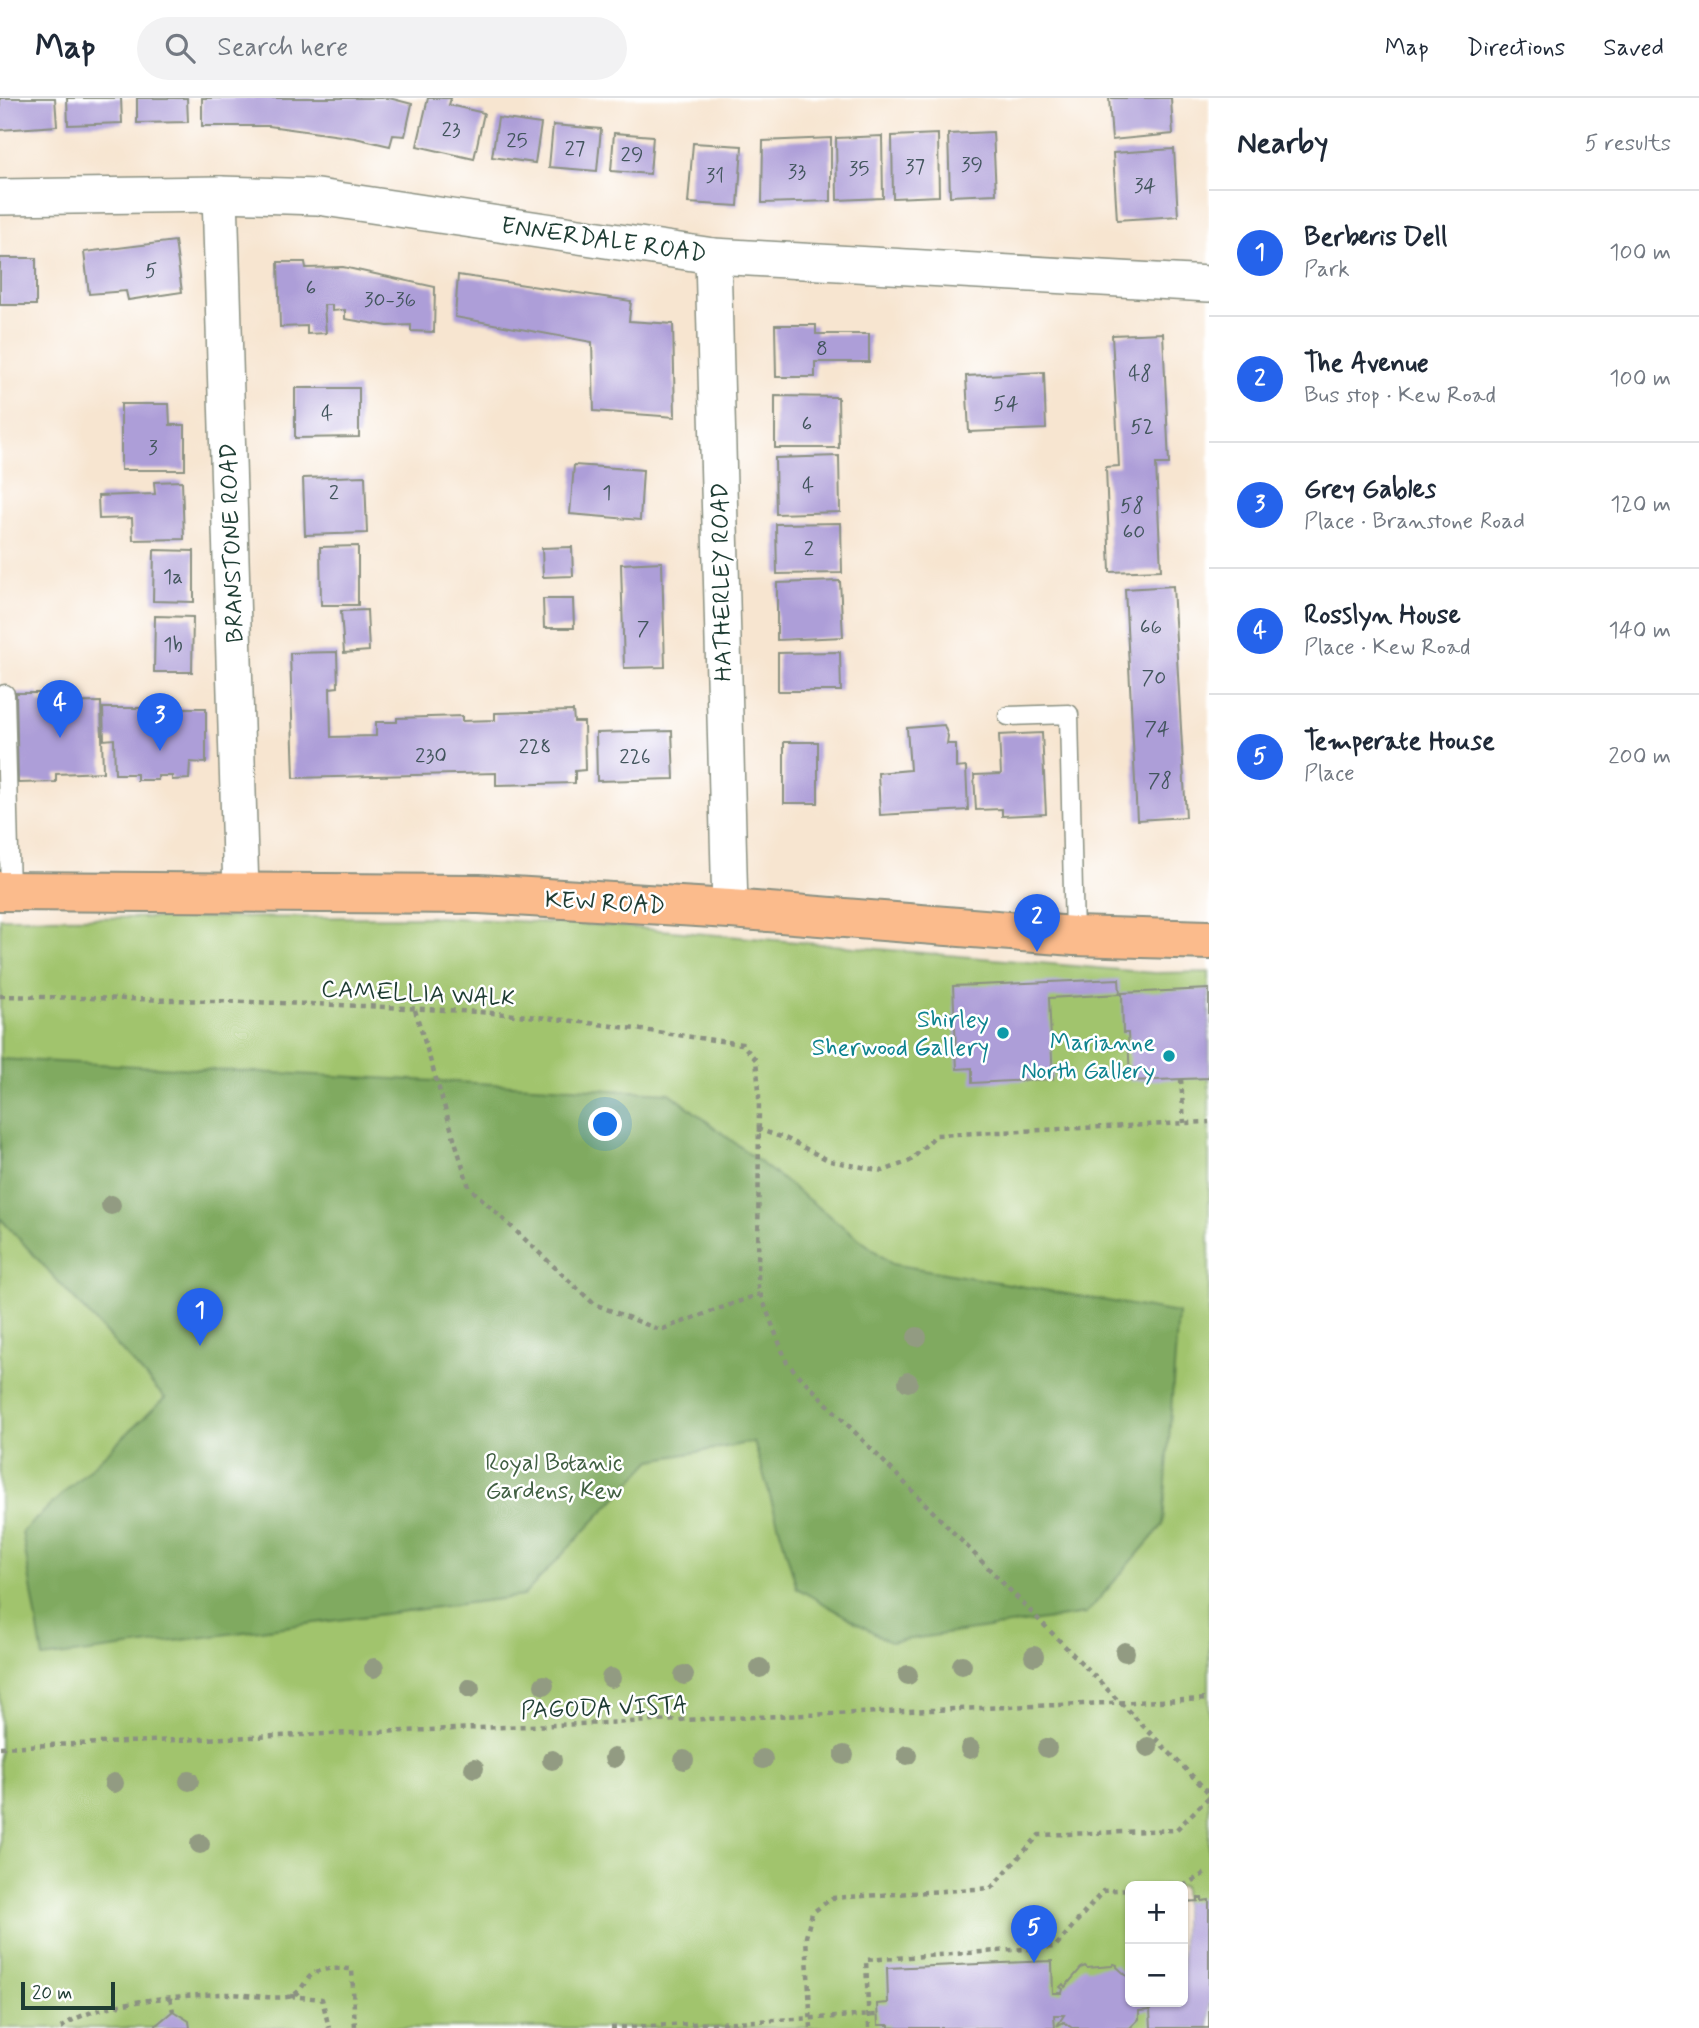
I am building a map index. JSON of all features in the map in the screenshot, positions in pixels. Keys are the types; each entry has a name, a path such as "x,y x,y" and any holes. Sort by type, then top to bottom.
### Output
{"main road":[{"name":"KEW ROAD","path":"5,891 479,894 730,909 1074,936 1209,940"}],"street":[{"name":"ENNERDALE ROAD","path":"0,197 220,194 318,197 713,256 1209,284"},
{"name":"BRANSTONE ROAD","path":"220,194 241,892"},
{"name":"HATHERLEY ROAD","path":"713,256 730,909"}],"lane":[{"path":"5,694 5,891"},
{"path":"1008,716 1069,714 1074,936"}],"path":[{"name":"CAMELLIA WALK","path":"0,996 480,1012 640,1029 742,1044 756,1060 759,1090 758,1288 787,1363 1124,1704 1209,1795"},
{"path":"415,1010 469,1187 594,1304 660,1330 760,1294"},
{"path":"1181,1079 1184,1124"},
{"path":"757,1129 787,1139 830,1161 883,1171 910,1161 936,1135 1209,1122"},
{"name":"PAGODA VISTA","path":"0,1747 1209,1699"},
{"path":"810,2028 806,1937 812,1913 832,1898 991,1888 1039,1835 1176,1830 1209,1795"},
{"path":"1188,1883 1209,1871"},
{"path":"869,2028 866,1960 1055,1947 1103,1891 1125,1889"},
{"path":"290,1996 303,1988 313,1973 352,1969 355,2028"},
{"path":"61,2028 104,2008 170,1998 224,1994 322,2000 329,2028"},
{"path":"170,1998 173,2011"},
{"path":"611,2028 878,2015"}],"green space":[{"name":"Royal Botanic Gardens, Kew","path":"433,917 615,926 1154,973 1209,972 1209,2028 0,2028 0,918"},
{"path":"0,1059 670,1093 892,1264 1178,1313 1163,1525 1086,1614 890,1642 797,1588 754,1442 652,1460 523,1596 43,1658 22,1532 165,1398 0,1218"}],"building":[{"path":"0,98 55,98 57,126 0,130"},
{"path":"67,98 121,98 122,123 68,125"},
{"path":"137,98 187,98 188,122 137,123"},
{"path":"202,98 389,98 412,104 405,136 393,135 390,146 355,138 269,126 202,126"},
{"path":"428,98 451,98 449,105 484,113 474,159 417,146"},
{"path":"1109,98 1171,98 1173,134 1112,140"},
{"path":"498,118 541,124 535,163 492,157"},
{"path":"553,125 601,129 597,171 549,167"},
{"path":"993,132 996,194 950,196 948,134"},
{"path":"614,133 653,136 650,174 611,171"},
{"path":"938,134 939,196 893,198 892,136"},
{"path":"882,136 883,198 837,200 836,138"},
{"path":"831,138 831,201 762,203 763,141"},
{"path":"693,143 742,146 738,206 688,203"},
{"path":"1174,149 1178,216 1117,220 1113,153"},
{"path":"175,241 182,292 128,300 126,291 89,294 84,252"},
{"path":"0,258 36,258 36,305 0,305"},
{"path":"278,262 305,262 306,268 343,267 435,287 434,332 411,331 411,325 388,326 345,319 345,310 332,311 332,305 324,305 326,333 307,334 307,326 280,327"},
{"path":"458,275 631,301 629,321 673,324 675,417 594,411 592,342 455,317"},
{"path":"775,325 816,325 816,334 869,334 869,362 815,362 815,377 776,377"},
{"path":"1163,333 1169,464 1156,464 1161,570 1110,572 1106,467 1119,466 1112,335"},
{"path":"1044,372 1046,429 969,432 966,376"},
{"path":"295,388 359,388 359,437 295,438"},
{"path":"775,396 838,397 839,448 775,448"},
{"path":"121,404 169,404 170,425 185,425 185,470 121,470"},
{"path":"839,456 840,512 776,514 775,458"},
{"path":"574,465 643,470 640,520 570,514"},
{"path":"365,476 367,533 305,535 303,478"},
{"path":"182,481 184,539 133,540 132,518 99,519 98,496 155,494 154,482"},
{"path":"841,523 842,573 777,574 776,524"},
{"path":"358,546 358,605 321,605 320,547"},
{"path":"572,547 573,576 543,577 542,548"},
{"path":"154,550 194,551 194,602 153,601"},
{"path":"662,562 665,667 624,668 621,564"},
{"path":"840,581 843,637 777,640 777,583"},
{"path":"1173,586 1186,817 1137,820 1125,589"},
{"path":"543,599 573,599 574,628 544,628"},
{"path":"367,610 369,651 344,653 341,611"},
{"path":"155,616 193,617 192,672 154,672"},
{"path":"337,652 338,687 330,688 331,737 376,736 376,722 397,722 397,718 462,716 462,721 495,720 495,713 573,711 574,722 584,722 585,770 575,771 575,783 496,785 496,773 294,778 290,653"},
{"path":"840,652 841,691 778,691 778,653"},
{"path":"16,693 39,693 39,703 101,702 103,772 56,774 56,782 18,783"},
{"path":"103,708 206,708 206,763 190,762 189,779 172,780 172,776 158,776 158,780 137,780 137,774 115,774 114,739 104,740"},
{"path":"944,725 948,736 947,744 956,744 956,768 966,767 968,810 880,815 878,773 910,770 907,728"},
{"path":"672,731 674,779 597,781 596,733"},
{"path":"1042,733 1046,814 1002,816 1002,809 976,810 974,775 1001,774 999,735"},
{"path":"784,742 818,742 818,803 784,803"},
{"name":"Shirley Sherwood Gallery","path":"1119,979 1120,994 1049,998 1053,1079 972,1083 972,1068 957,1069 953,986"},
{"name":"Marianne North Gallery","path":"1209,989 1209,1078 1130,1081 1128,1033 1123,1033 1122,993"},
{"path":"1198,1898 1202,1898 1202,1901 1209,1900 1209,2028 1151,2028 1150,2010 1139,2011 1139,2019 1130,2028 1072,2028 1064,2022 1057,2026 1064,2015 1054,2015 1055,2028 889,2028 889,2025 878,2025 877,2004 888,2003 887,1968 1052,1961 1053,1993 1062,1993 1063,1989 1060,1987 1063,1984 1065,1987 1081,1968 1114,1964 1125,1974 1125,2007 1188,2007 1188,1902 1198,1901"},
{"path":"173,2011 189,2021 190,2028 157,2028 156,2025"}],"place":[{"name":"Rosslyn House","path":"60,738"},
{"name":"Grey Gables","path":"160,751"},
{"name":"The Avenue","path":"1037,952"},
{"name":"Shirley Sherwood Gallery","path":"1003,1033"},
{"name":"Marianne North Gallery","path":"1169,1056"},
{"name":"Berberis Dell","path":"200,1346"},
{"name":"Temperate House","path":"1034,1963"}]}
